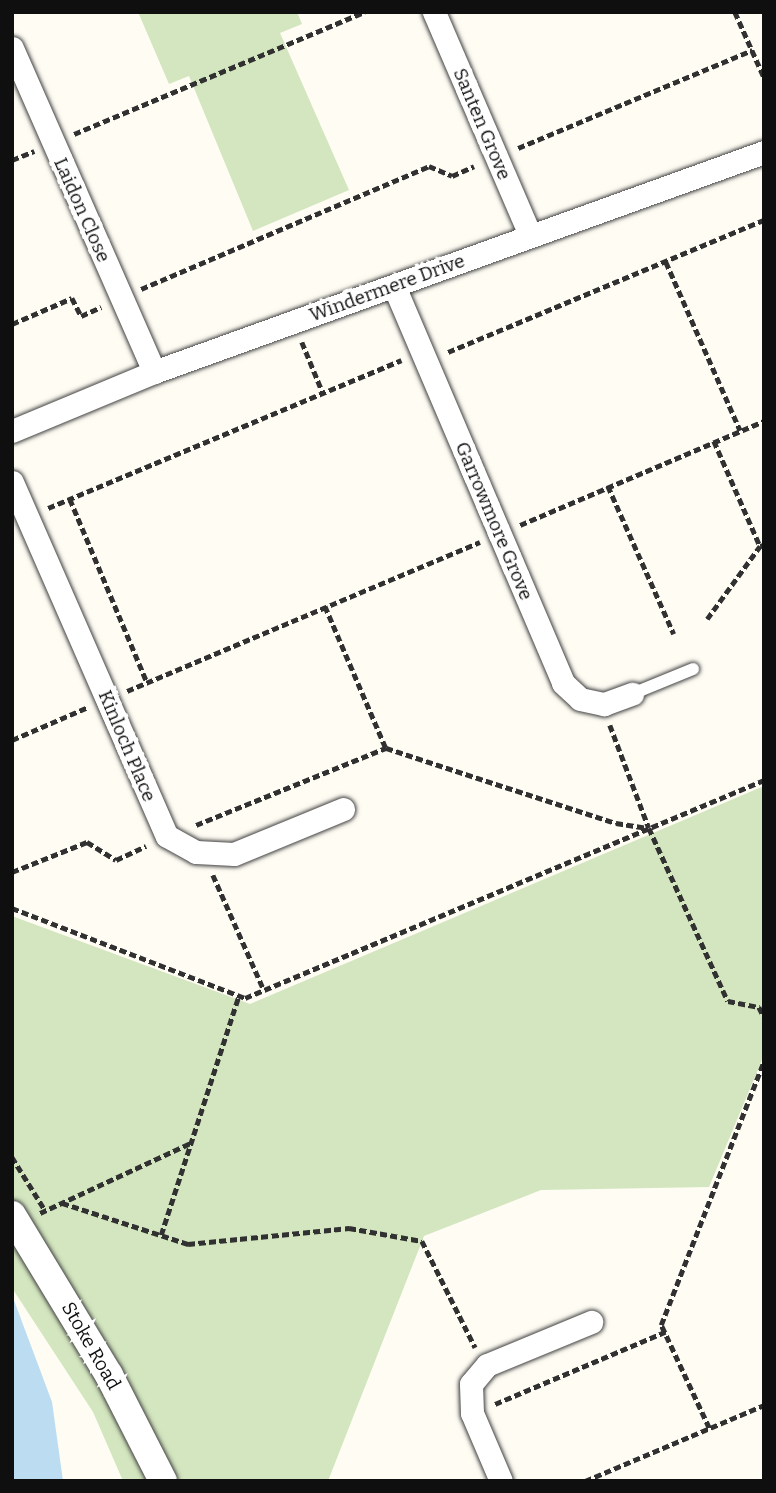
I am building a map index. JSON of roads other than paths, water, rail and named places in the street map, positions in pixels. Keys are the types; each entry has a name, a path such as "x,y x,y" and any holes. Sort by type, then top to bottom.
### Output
{"street":[{"name":"Santen Grove","path":"434,12 530,235"},
{"name":"Laidon Close","path":"12,48 155,372"},
{"name":"Windermere Drive","path":"12,431 155,372 764,152"},
{"name":"Garrowmore Grove","path":"394,286 563,683 580,699 604,704 632,694"},
{"name":"Kinloch Place","path":"12,482 167,836 204,855 239,852 343,809"},
{"name":"Stoke Road","path":"15,1219 109,1375 163,1481"},
{"path":"501,1481 472,1413 471,1384 488,1366 591,1322"}],"lane":[{"path":"632,694 693,669"}],"water":[{"path":"12,1295 52,1402 63,1481 12,1481"}]}
